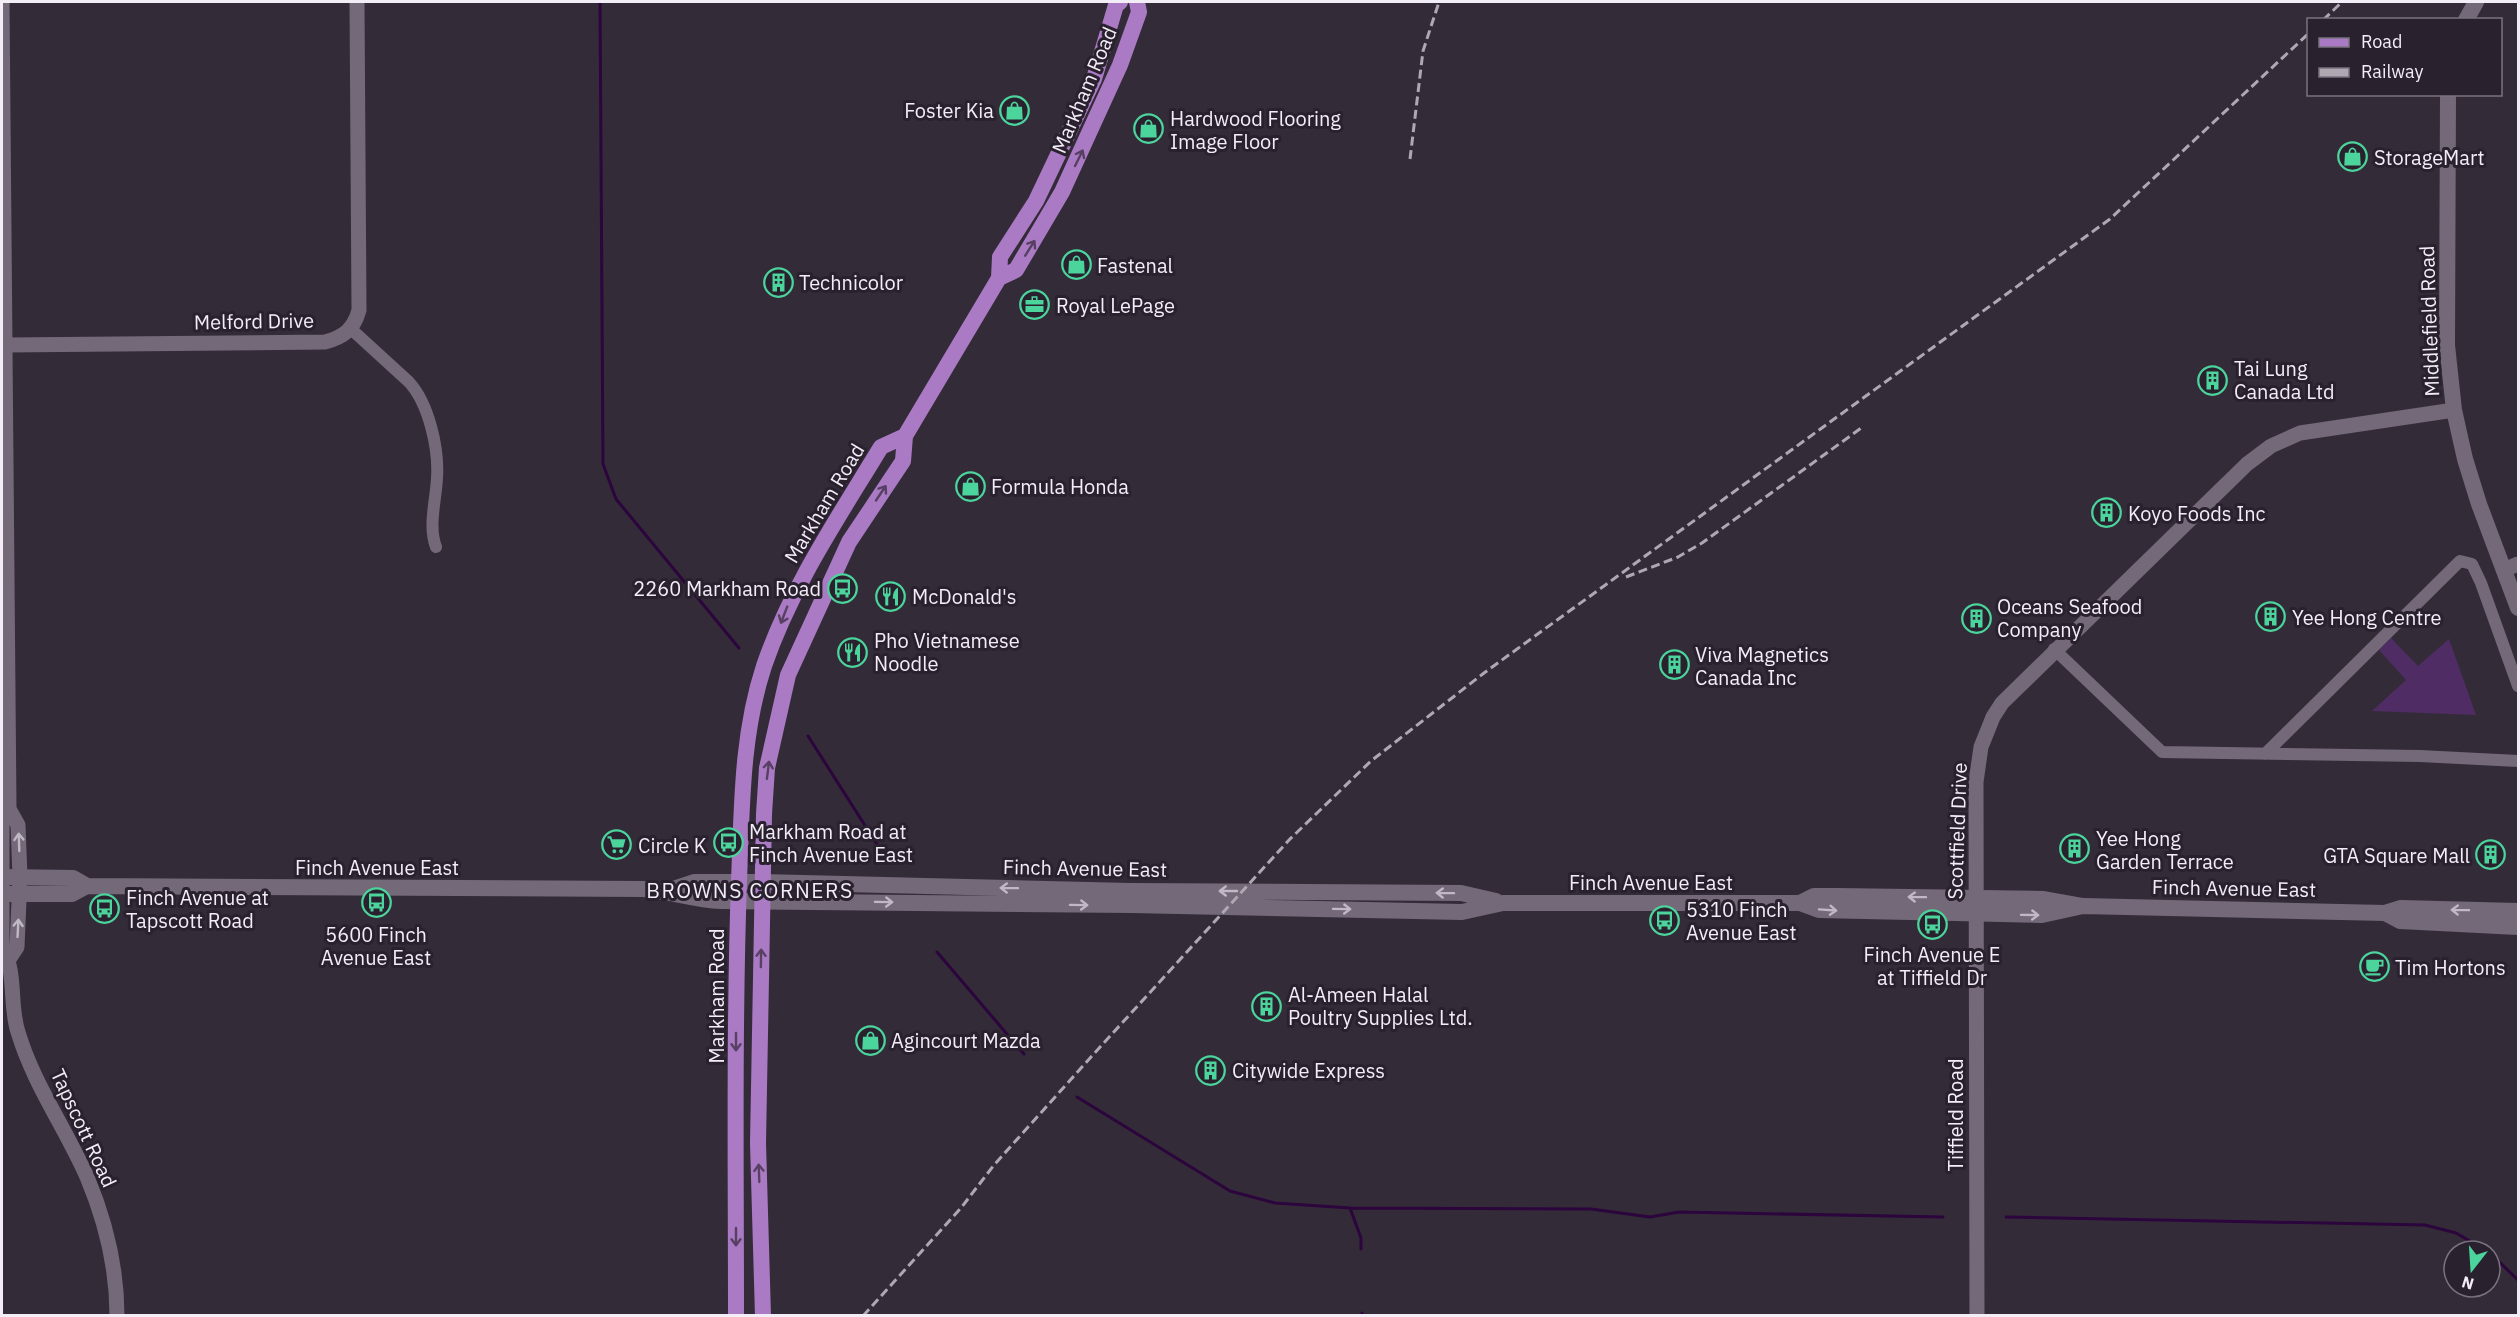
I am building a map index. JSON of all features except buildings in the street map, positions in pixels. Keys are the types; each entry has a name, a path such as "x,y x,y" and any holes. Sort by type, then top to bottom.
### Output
{"main road":[{"name":"Markham Road","path":"763,1316 758,1143 762,882 767,768 788,675 849,542 903,461 905,436 999,278 1000,257 1036,201 1080,110 1094,79 1116,5 1120,2"},
{"name":"Markham Road","path":"999,278 1016,270 1062,192 1120,65 1139,12 1137,2"},
{"path":"2467,18 2475,2"},
{"name":"Middlefield Road","path":"2448,96 2447,345 2454,410 2465,459 2479,504 2511,567 2518,608"},
{"name":"Markham Road","path":"736,1316 738,900 743,776 750,719 764,667 788,605 880,447 905,436"},
{"name":"Finch Avenue East","path":"2,877 20,886 72,894 87,886 668,891 693,900 1130,898 1285,900 1462,912 1503,903 1800,903 1819,910 1975,906 2042,915 2083,906 2385,913 2401,908 2518,911"},
{"name":"Finch Avenue East","path":"668,891 694,882 762,882 1130,898"},
{"name":"Finch Avenue East","path":"2,894 20,886"},
{"name":"Finch Avenue East","path":"2385,913 2400,921 2518,927"}],"street":[{"name":"Tapscott Road","path":"2,2 9,809 2,823 2,947 9,959 17,1032 42,1088 87,1177 107,1230 117,1288 117,1316"},
{"path":"357,2 359,310 351,329 415,388 426,414 438,457 432,530 436,547"},
{"name":"Melford Drive","path":"6,345 325,342 339,338 351,329"},
{"name":"Scottfield Drive","path":"1975,906 1976,782 1981,747 1993,717 2002,703 2247,464 2271,446 2292,436 2317,429 2454,410"},
{"path":"2265,754 2460,561 2472,564 2481,583 2518,686"},
{"path":"2055,649 2162,752 2518,761"},
{"name":"Tapscott Road","path":"9,809 18,825 20,886 17,947 9,959"},
{"name":"Tiffield Road","path":"1975,906 1977,1316"}],"shaded area":[{"path":"2391,638 2418,666 2449,639 2476,715 2372,711 2406,680 2379,650"}],"waterway":[{"path":"600,2 603,464 616,499 739,648"},
{"path":"808,736 880,849"},
{"path":"937,952 1024,1054"},
{"path":"1077,1097 1230,1191 1275,1203 1350,1208 1591,1209 1650,1217 1679,1212 1943,1217"},
{"path":"1350,1208 1361,1238 1361,1249"},
{"path":"2006,1217 2425,1225 2456,1233 2466,1239"},
{"path":"2502,1265 2518,1280"}],"railway":[{"path":"1410,159 1423,51 1439,2"},
{"path":"2325,18 2342,2"},
{"path":"863,1316 961,1208 994,1165 1290,839 1371,761 1484,673 2110,219 2307,35"},
{"path":"1626,577 1678,557 1702,543 1864,426"}],"place":[{"name":"Foster Kia","path":"1015,110"},
{"name":"Hardwood Flooring Image Floor","path":"1149,129"},
{"name":"StorageMart","path":"2353,157"},
{"name":"Fastenal","path":"1076,265"},
{"name":"Technicolor","path":"778,282"},
{"name":"Royal LePage","path":"1035,305"},
{"name":"Tai Lung Canada Ltd","path":"2213,380"},
{"name":"Formula Honda","path":"970,486"},
{"name":"Koyo Foods Inc","path":"2107,513"},
{"name":"2260 Markham Road","path":"842,588"},
{"name":"McDonald's","path":"891,596"},
{"name":"Yee Hong Centre","path":"2271,617"},
{"name":"Oceans Seafood Company","path":"1976,618"},
{"name":"Pho Vietnamese Noodle","path":"853,652"},
{"name":"Viva Magnetics Canada Inc","path":"1674,665"},
{"name":"Markham Road at Finch Avenue East","path":"728,842"},
{"name":"Circle K","path":"617,845"},
{"name":"Yee Hong Garden Terrace","path":"2075,849"},
{"name":"GTA Square Mall","path":"2491,855"},
{"name":"5600 Finch Avenue East","path":"376,903"},
{"name":"Finch Avenue at Tapscott Road","path":"105,908"},
{"name":"5310 Finch Avenue East","path":"1665,920"},
{"name":"Finch Avenue E at Tiffield Dr","path":"1932,924"},
{"name":"Tim Hortons","path":"2374,967"},
{"name":"Al-Ameen Halal Poultry Supplies Ltd.","path":"1267,1006"},
{"name":"Agincourt Mazda","path":"870,1040"},
{"name":"Citywide Express","path":"1211,1070"}],"district":[{"name":"BROWNS CORNERS","path":"750,890"}]}
